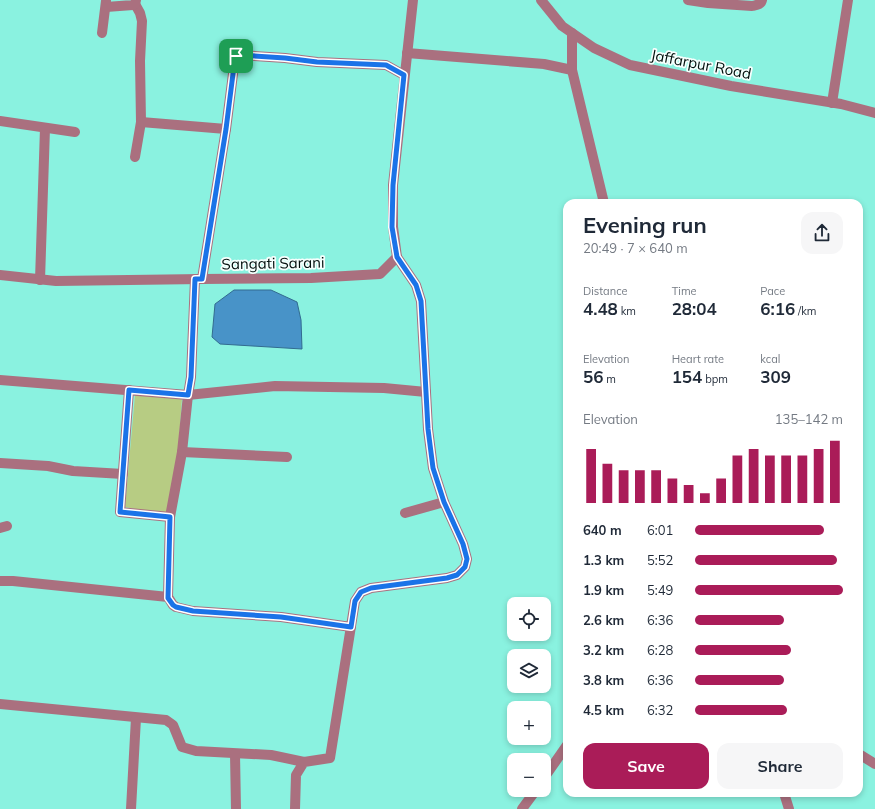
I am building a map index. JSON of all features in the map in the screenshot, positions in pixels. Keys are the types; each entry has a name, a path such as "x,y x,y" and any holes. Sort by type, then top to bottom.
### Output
{"street":[{"path":"0,704 166,720 173,725 182,747 196,751 271,755 304,762 330,758 355,601 361,592 371,588 447,578 457,575 465,567 467,559 463,544 444,502 433,468 428,429 421,301 416,285 397,257 392,227 393,185 413,0"},
{"name":"Jaffarpur Road","path":"541,0 562,26 594,48 630,65 731,86 832,103 875,113"},
{"path":"688,0 758,5 762,0"},
{"path":"832,103 848,0"},
{"path":"102,33 106,3 135,2 142,21 140,61 141,122 135,157"},
{"path":"572,33 572,70 603,199"},
{"path":"407,53 544,64 572,70"},
{"path":"351,627 281,617 193,611 176,607 168,598 170,517 182,452 191,377 198,279 226,129 235,58 239,55 317,62 386,65 404,75"},
{"path":"0,121 76,132"},
{"path":"141,122 226,129"},
{"path":"40,280 45,128"},
{"name":"Sangati Sarani","path":"0,275 56,281 311,278 380,274 397,257"},
{"path":"0,380 188,395 276,386 369,388 426,392"},
{"path":"129,390 120,512 170,517"},
{"path":"182,452 287,457"},
{"path":"0,463 48,466 73,471 123,474"},
{"path":"406,513 444,502"},
{"path":"0,581 13,581 168,598"},
{"path":"131,809 136,718"},
{"path":"551,768 563,750"},
{"path":"235,754 236,809"},
{"path":"863,756 875,764"},
{"path":"295,809 296,775 304,762"},
{"path":"522,809 531,797"},
{"path":"785,797 789,809"}],"green space":[{"path":"135,395 182,398 178,456 170,516 125,507"}],"water":[{"path":"234,290 271,290 297,302 301,320 302,349 220,344 212,337 215,304"}],"route":[{"path":"236,56 386,65 404,75 393,185 392,227 397,257 416,285 421,301 428,429 433,468 444,502 463,544 467,559 465,567 457,575 447,578 371,588 361,592 355,601 351,627 281,617 180,609 173,605 168,598 170,517 120,512 129,390 188,395 191,377 195,279 202,279 236,56"}]}
